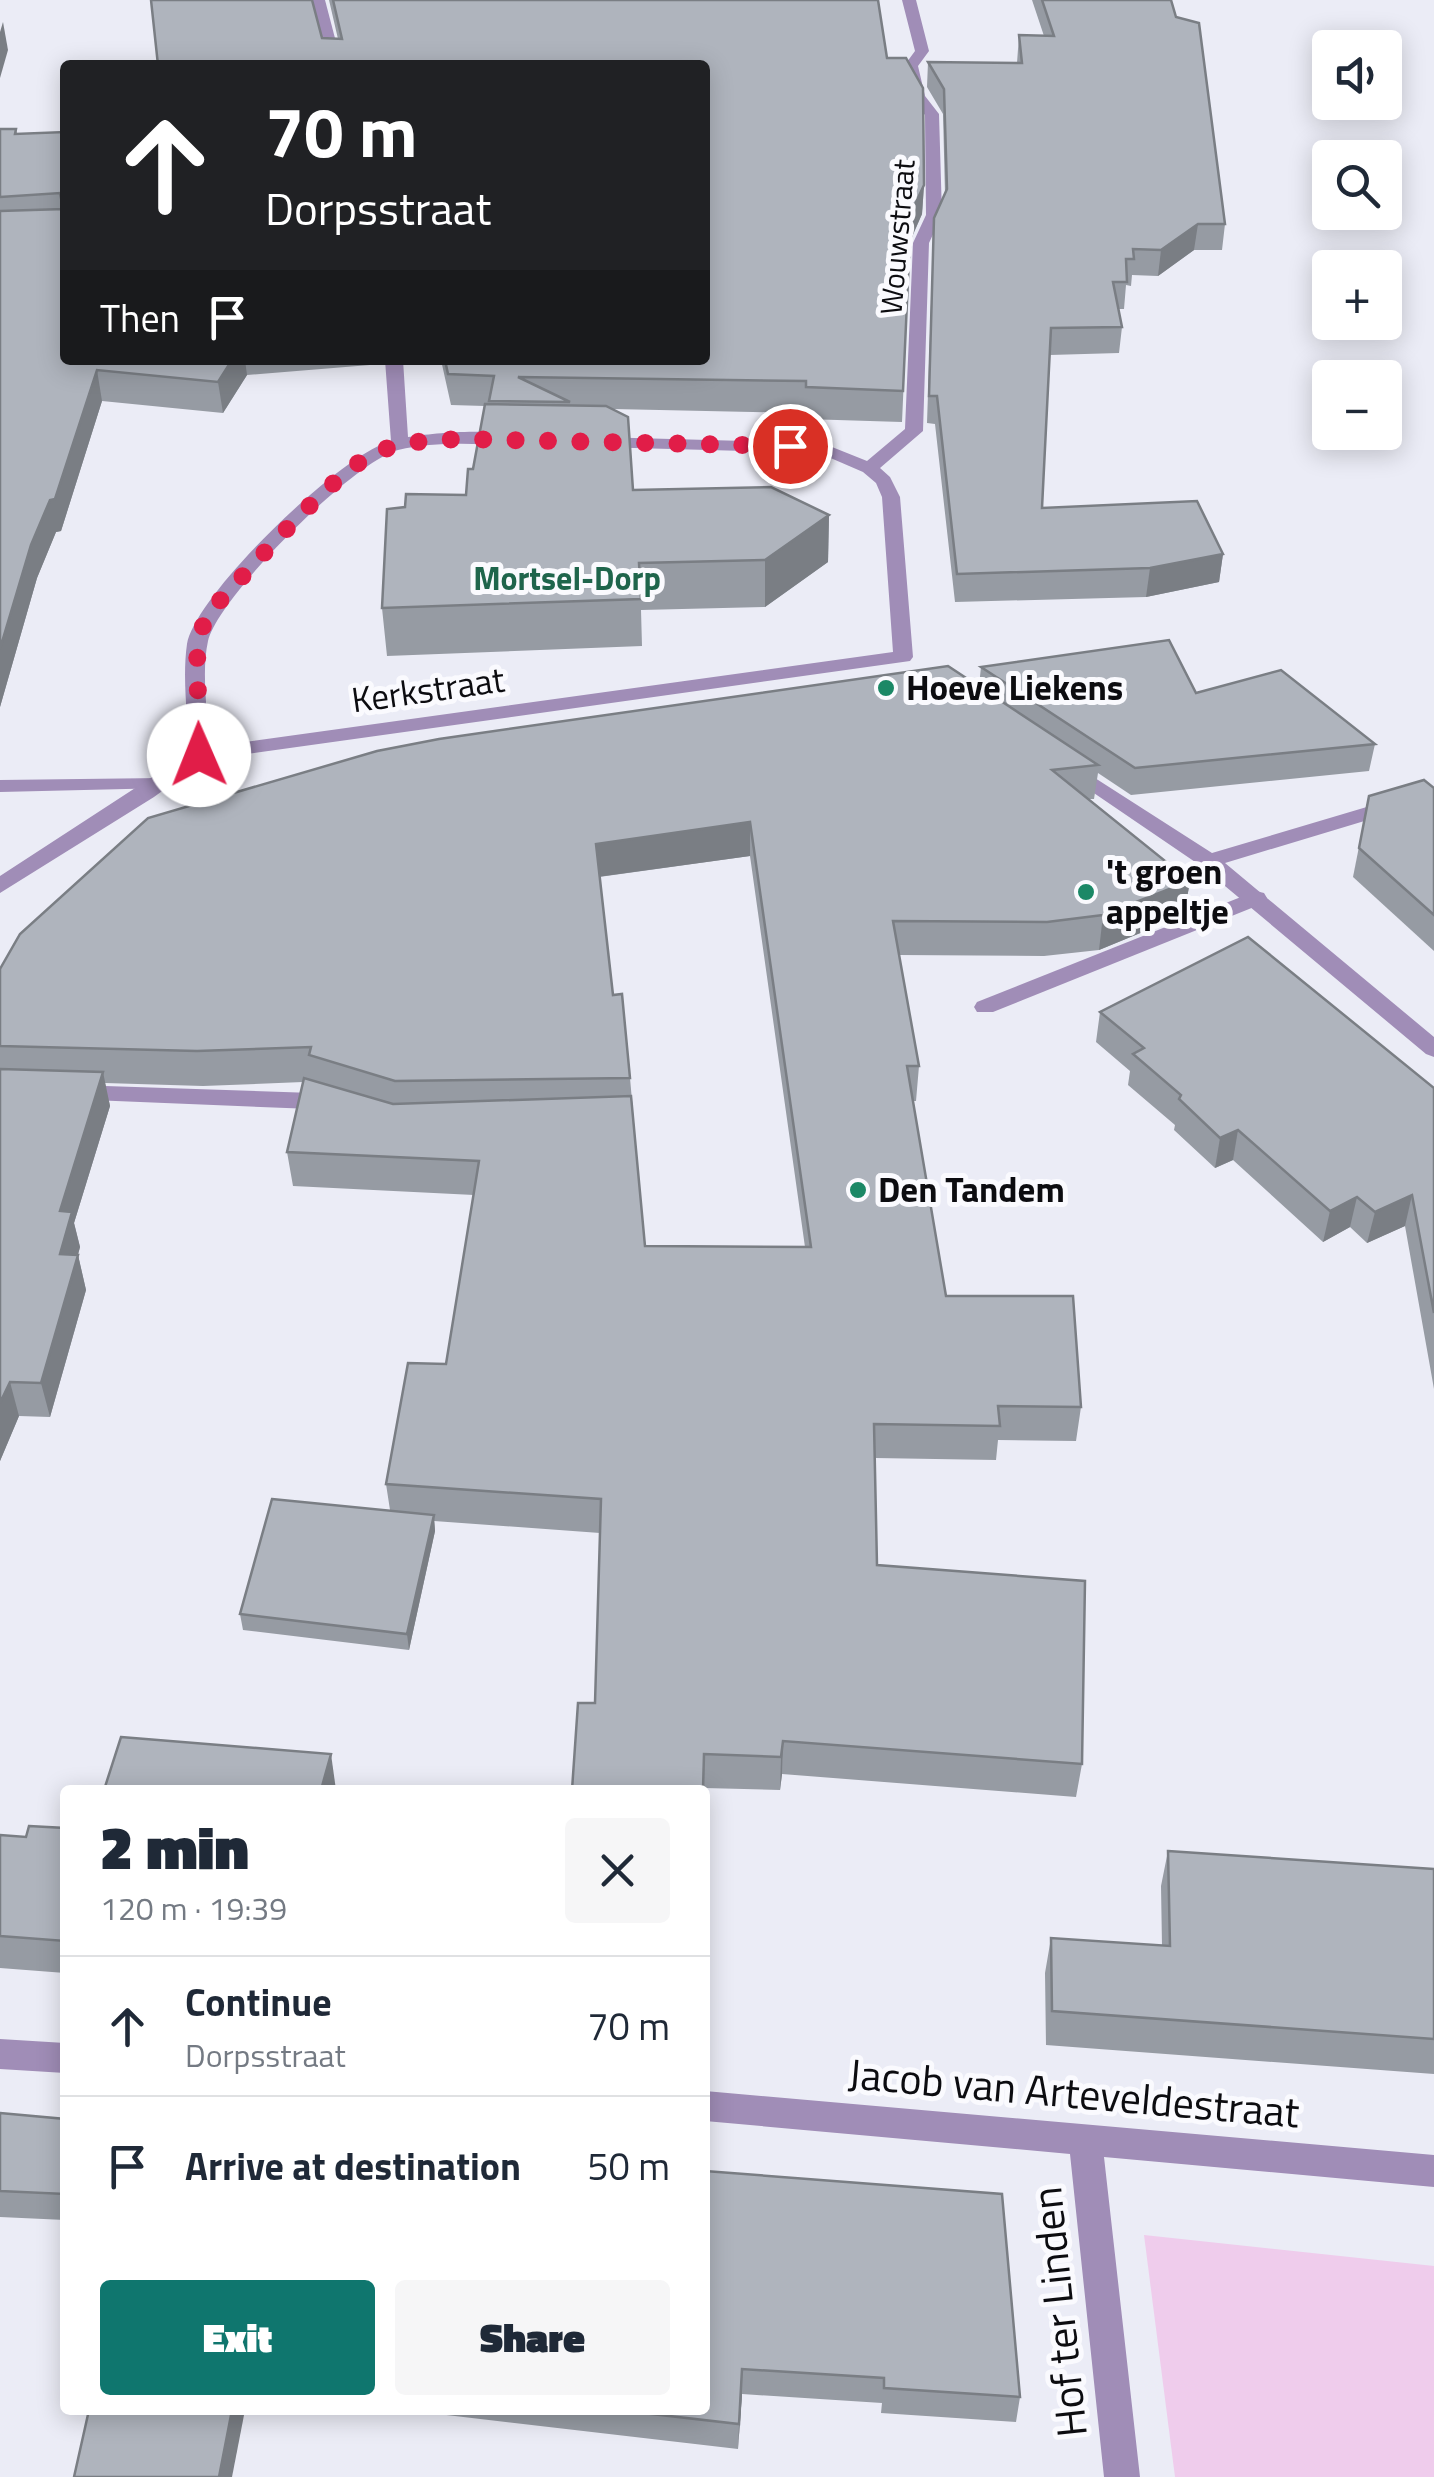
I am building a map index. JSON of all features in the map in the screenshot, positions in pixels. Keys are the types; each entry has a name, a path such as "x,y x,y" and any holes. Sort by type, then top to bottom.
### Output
{"street":[{"path":"318,0 334,60"},
{"name":"Wouwstraat","path":"869,468 914,431 922,243 934,214 932,114 918,96 911,66 922,52 909,0"},
{"path":"394,365 400,444"},
{"path":"199,755 197,644 207,614 344,475 376,452 400,444 430,440 539,440"},
{"path":"578,442 806,447 835,453 869,468"},
{"name":"Kerkstraat","path":"0,886 161,784 199,755 910,661 890,496 884,481 869,468"},
{"path":"1051,756 1209,861 1434,1049"},
{"path":"0,786 161,784"},
{"path":"1209,861 1434,792"},
{"path":"985,1008 1256,898"},
{"path":"59,1093 313,1101 347,1111"},
{"path":"0,2054 60,2058"},
{"name":"Jacob van Arteveldestraat","path":"710,2106 1434,2171"},
{"name":"Hof ter Linden","path":"1085,2137 1122,2477"}],"shaded area":[{"path":"1144,2235 1434,2266 1434,2477 1175,2477"}],"building":[{"path":"151,0 312,0 322,38 342,39 333,0 878,0 887,58 906,58 923,88 924,185 911,213 903,391 806,387 806,381 518,377 570,402 489,401 494,376 448,374 446,365 710,365 710,60 157,60"},
{"path":"1042,0 1171,0 1176,17 1199,23 1225,224 1198,224 1161,250 1133,249 1134,259 1126,259 1127,282 1113,282 1122,327 1051,328 1042,508 1197,501 1223,554 1150,568 957,574 937,396 929,396 934,218 947,189 944,89 928,62 1022,63 1019,35 1054,36"},
{"path":"0,129 16,129 15,134 60,132 60,193 0,197"},
{"path":"60,209 60,365 229,365 218,382 97,370 55,499 50,500 31,545 0,649 0,211"},
{"path":"485,404 606,406 628,417 633,490 771,487 829,515 765,560 639,563 641,599 382,608 387,509 405,507 406,494 466,495 468,469 473,469"},
{"path":"1169,640 1196,693 1281,670 1375,744 1135,768 981,667"},
{"path":"948,666 1098,765 1052,770 1190,881 1103,915 1047,922 893,921 919,1066 907,1066 946,1296 1073,1296 1081,1407 998,1406 1000,1426 874,1424 877,1565 1085,1581 1082,1764 783,1741 781,1757 704,1754 703,1785 572,1785 578,1703 595,1703 601,1499 386,1484 408,1363 446,1364 479,1161 287,1152 304,1078 393,1104 631,1096 645,1246 811,1247 750,822 596,844 613,995 622,994 630,1078 395,1081 309,1055 311,1047 197,1051 0,1046 0,969 20,934 148,818 377,751"},
{"path":"1424,780 1434,788 1434,915 1359,848 1369,796"},
{"path":"1248,937 1434,1088 1434,1313 1412,1195 1375,1212 1357,1197 1330,1211 1238,1130 1220,1138 1179,1099 1181,1095 1133,1054 1144,1048 1100,1012"},
{"path":"0,1069 103,1072 60,1211 72,1212 60,1254 78,1255 41,1383 10,1382 0,1403"},
{"path":"272,1499 434,1515 407,1634 240,1614"},
{"path":"121,1737 331,1754 322,1785 106,1785"},
{"path":"29,1826 60,1828 60,1941 0,1936 0,1835 26,1837"},
{"path":"1168,1851 1434,1869 1434,2039 1052,2011 1051,1938 1170,1946"},
{"path":"0,2113 60,2119 60,2194 0,2191"},
{"path":"710,2171 1002,2194 1020,2397 884,2388 884,2378 742,2369 739,2424 661,2415 710,2415"},
{"path":"88,2415 231,2415 219,2477 74,2477"}],"place":[{"name":"Hoeve Liekens","path":"886,688"},
{"name":"'t groen appeltje","path":"1086,892"},
{"name":"Den Tandem","path":"858,1190"}],"district":[{"name":"Mortsel-Dorp","path":"567,579"}],"route":[{"path":"199,755 197,644 207,614 344,475 376,452 400,444 462,439 790,446"}]}
